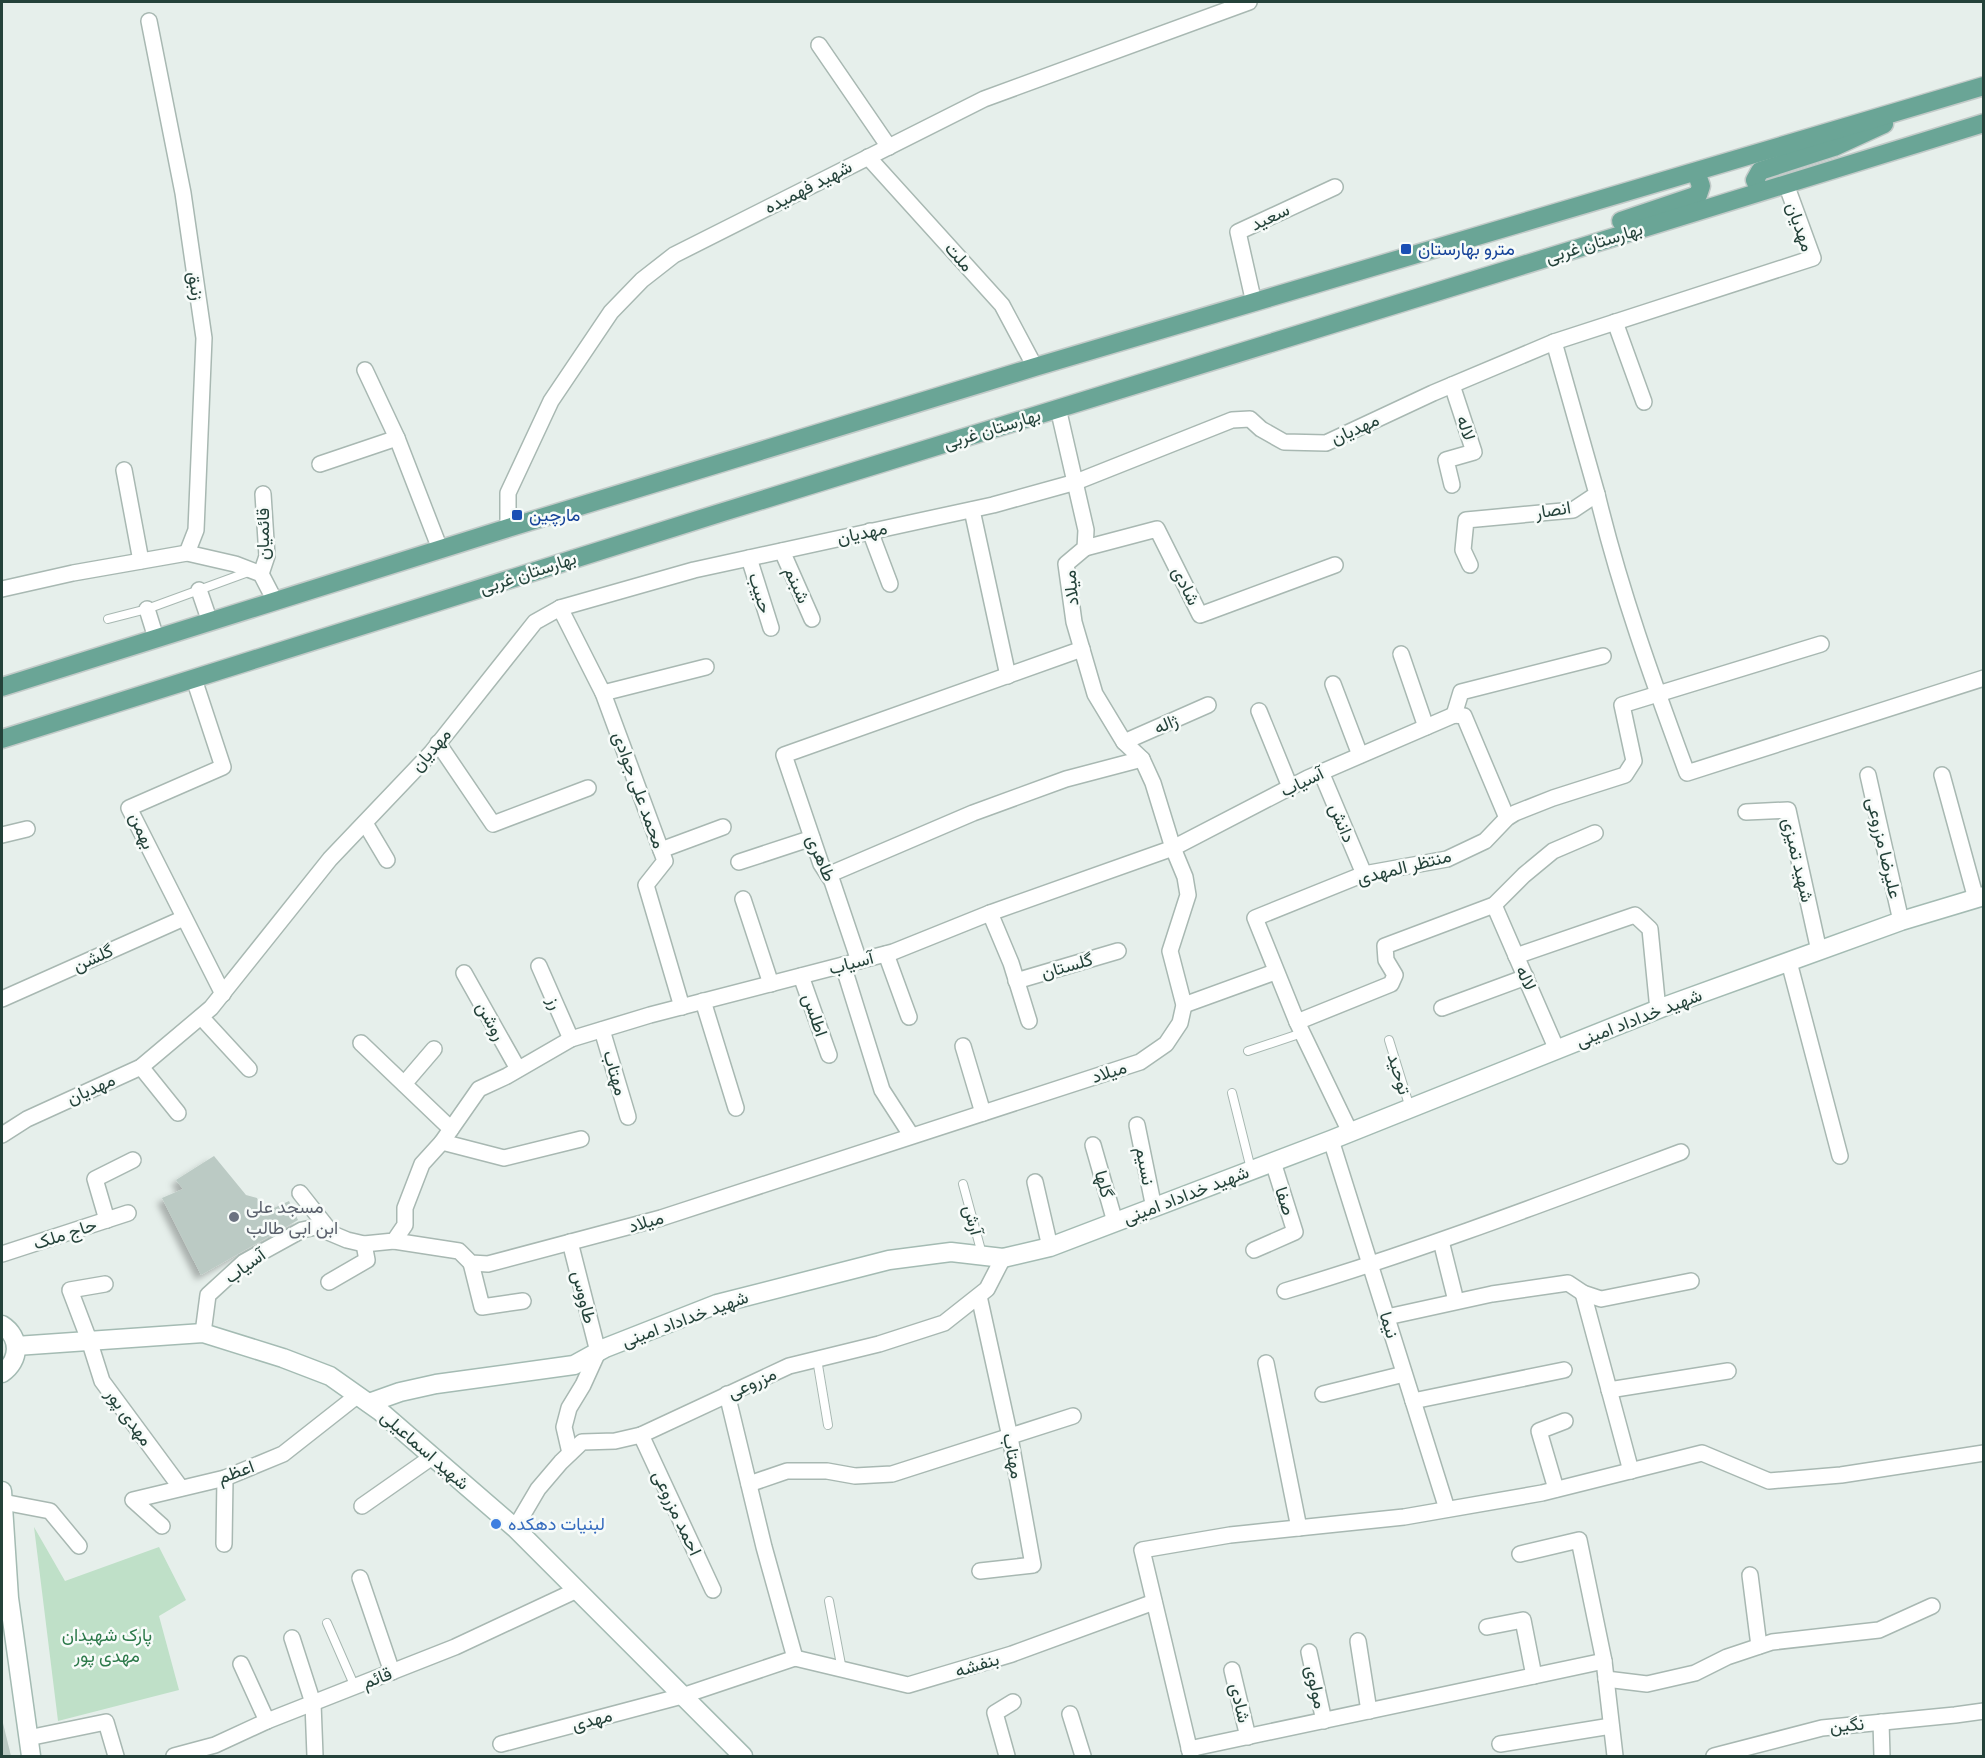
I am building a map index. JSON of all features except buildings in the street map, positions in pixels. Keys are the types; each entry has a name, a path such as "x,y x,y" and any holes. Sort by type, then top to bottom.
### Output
{"main road":[{"path":"2,687 507,528 1035,367 1983,86"},
{"path":"1760,192 1755,180 1760,171 1834,147 1873,130 1911,107"},
{"name":"بهارستان غربی","path":"2,739 1058,408 1983,123"},
{"path":"1570,250 1614,224 1698,195 1701,186 1696,172"}],"street":[{"name":"شهید فهمیده","path":"507,528 508,493 551,401 611,312 642,280 674,255 984,99 1249,2"},
{"name":"زنبق","path":"149,21 183,193 204,338 196,530 187,553"},
{"path":"819,45 889,147"},
{"name":"ملت","path":"868,157 1002,305 1035,367"},
{"name":"مهدیان","path":"2,1135 27,1119 141,1067 211,1008 330,859 438,743 535,622 560,608 694,570 972,510 1076,482 1232,420 1250,419 1261,429 1284,442 1326,444 1452,385 1554,342 1813,258 1785,184"},
{"name":"سعید","path":"1254,303 1239,232 1335,187"},
{"path":"1615,322 1644,402"},
{"path":"1554,342 1606,531 1641,647 1687,773 1983,678"},
{"path":"365,370 397,438 440,549"},
{"name":"لاله","path":"1452,385 1474,452 1446,460 1452,484"},
{"name":"میلاد","path":"471,1263 488,1264 661,1218 1140,1062 1166,1044 1180,1023 1184,1005 1170,951 1188,895 1185,877 1142,759 1124,742 1095,694 1074,622 1066,564 1085,548 1086,530 1058,408"},
{"path":"320,464 397,438"},
{"path":"124,470 141,561"},
{"name":"قائمیان","path":"257,573 267,556 263,494"},
{"name":"انصار","path":"1470,565 1463,550 1466,520 1573,510 1597,495"},
{"path":"972,510 1008,676 1082,649"},
{"name":"شادی","path":"1085,548 1157,529 1200,615 1335,565"},
{"path":"870,531 890,584"},
{"name":"شبنم","path":"782,551 812,618"},
{"path":"2,589 72,573 187,553 235,564 257,573 275,601"},
{"name":"حبیب","path":"749,558 771,628"},
{"path":"199,590 210,622"},
{"name":"محمد علی جوادی","path":"560,608 603,693 665,861 646,885 682,1007"},
{"path":"147,609 156,638"},
{"path":"1657,694 1821,644"},
{"path":"1401,654 1426,727"},
{"path":"1507,818 1464,716 1454,715 1461,692 1603,656"},
{"path":"603,693 706,667"},
{"name":"طاهری","path":"859,961 832,881 821,864 784,755 1008,676"},
{"name":"بهمن","path":"194,679 223,767 129,808 223,994"},
{"path":"1333,684 1360,755"},
{"name":"منتظر المهدی","path":"1350,1132 1275,972 1255,918 1364,874 1447,859 1485,841 1507,818 1515,813 1552,798 1625,775 1634,761 1622,705 1657,694"},
{"name":"ژاله","path":"1124,742 1208,705"},
{"path":"1259,711 1290,787"},
{"name":"آسیاب","path":"203,1333 208,1295 244,1262 302,1230 316,1227 347,1240 364,1244 394,1241 405,1224 405,1208 422,1164 447,1136 479,1089 571,1039 703,1001 886,954 990,913 1173,848 1321,772 1454,715"},
{"path":"438,743 493,824 588,788"},
{"path":"828,875 973,813 1066,779 1142,759"},
{"name":"دانش","path":"1321,772 1364,874"},
{"name":"علیرضا مزروعی","path":"1868,775 1901,921"},
{"path":"1942,775 1980,897"},
{"name":"شهید تمیزی","path":"1746,812 1788,810 1819,951"},
{"path":"365,823 387,860"},
{"path":"661,850 723,827"},
{"path":"2,835 27,830"},
{"path":"1300,1028 1391,984 1395,975 1386,960 1385,946 1494,905 1524,875 1553,851 1595,833"},
{"path":"739,862 812,838"},
{"name":"شهید خداداد امینی","path":"364,1399 436,1384 574,1365 598,1352 717,1304 889,1260 951,1252 1003,1258 1050,1247 1331,1140 1658,1010 1901,921 1980,897"},
{"path":"743,899 771,984"},
{"name":"لاله","path":"1494,905 1557,1050"},
{"path":"990,913 1029,1021"},
{"path":"1516,956 1635,915 1650,929 1658,1010"},
{"name":"گلشن","path":"2,999 184,918"},
{"name":"گلستان","path":"1016,981 1118,951"},
{"path":"886,954 909,1017"},
{"path":"1789,962 1840,1156"},
{"path":"843,965 882,1090 911,1136"},
{"name":"رز","path":"539,966 571,1039"},
{"path":"1184,1005 1275,972"},
{"name":"روشن","path":"464,973 518,1069"},
{"name":"اطلس","path":"801,976 829,1055"},
{"path":"1442,1008 1526,977"},
{"path":"703,1001 736,1108"},
{"path":"201,1017 249,1069"},
{"name":"مهتاب","path":"602,1030 628,1117"},
{"path":"361,1043 404,1084 447,1136 504,1158 581,1139"},
{"path":"963,1046 983,1113"},
{"path":"404,1084 434,1048"},
{"path":"141,1067 178,1113"},
{"name":"نسیم","path":"1137,1125 1154,1208"},
{"name":"نیما","path":"1331,1140 1447,1509"},
{"name":"گلها","path":"1093,1145 1115,1222"},
{"path":"1285,1291 1371,1266 1681,1152"},
{"path":"107,1220 95,1179 133,1160"},
{"name":"صفا","path":"1254,1250 1295,1232 1273,1162"},
{"path":"1035,1182 1050,1247"},
{"path":"300,1192 330,1232"},
{"name":"حاج ملک","path":"2,1254 128,1213"},
{"path":"394,1241 459,1251 471,1263 482,1307 523,1301"},
{"path":"1441,1241 1456,1301"},
{"name":"طاووس","path":"570,1242 598,1352"},
{"path":"329,1282 367,1260 364,1244"},
{"name":"مزروعی","path":"515,1527 538,1489 582,1442 615,1441 641,1436 789,1366 879,1344 944,1323 987,1289 1003,1258"},
{"path":"1387,1317 1492,1294 1568,1283 1583,1293 1601,1299 1691,1281"},
{"name":"مهدی پور","path":"105,1284 70,1290 102,1382 181,1488"},
{"path":"1583,1293 1631,1471"},
{"name":"مهتاب","path":"979,1296 1010,1437 1033,1565 980,1571"},
{"path":"2,1325 10,1332 16,1346 13,1362 2,1373"},
{"name":"شهید اسماعیلی","path":"16,1346 203,1333 283,1358 330,1376 364,1399 515,1527 742,1756"},
{"path":"570,1453 564,1427 569,1408 583,1385 598,1352"},
{"path":"1266,1363 1299,1528"},
{"path":"1413,1401 1564,1370"},
{"path":"1609,1390 1728,1371"},
{"path":"1323,1394 1404,1374"},
{"path":"727,1394 795,1659"},
{"name":"اعظم","path":"162,1526 134,1500 225,1478 283,1454 364,1399"},
{"path":"749,1484 787,1471 827,1471 855,1476 892,1474 1073,1416"},
{"path":"1556,1490 1539,1431 1565,1421"},
{"name":"احمد مزروعی","path":"641,1436 713,1590"},
{"path":"1604,1661 1248,1737 1190,1753 1142,1550 1230,1535 1404,1517 1556,1490 1702,1453 1769,1481 1841,1475 1983,1453"},
{"path":"362,1506 432,1457"},
{"path":"224,1544 225,1478"},
{"path":"79,1546 50,1511 2,1497 5,1599 30,1748 106,1722 116,1756"},
{"path":"1520,1554 1579,1540 1604,1661 1615,1756"},
{"path":"1750,1575 1760,1646"},
{"path":"360,1578 392,1672"},
{"name":"قائم","path":"174,1756 216,1751 267,1721 455,1647 577,1590"},
{"name":"بنفشه","path":"795,1659 908,1685 1012,1654 1154,1602"},
{"path":"1606,1679 1647,1684 1695,1673 1727,1657 1772,1642 1879,1630 1932,1606"},
{"path":"1487,1627 1523,1620 1534,1676"},
{"path":"292,1638 313,1703 315,1756"},
{"path":"1358,1641 1369,1711"},
{"name":"مولوی","path":"1309,1652 1324,1721"},
{"name":"مهدی","path":"501,1744 682,1696 795,1659"},
{"path":"241,1664 267,1721"},
{"name":"شادی","path":"1232,1670 1248,1737"},
{"path":"1007,1756 995,1713 1013,1702"},
{"name":"نگین","path":"1714,1756 1822,1728 1983,1711"},
{"path":"1070,1714 1083,1756"},
{"path":"1881,1722 1882,1756"},
{"path":"1500,1744 1611,1726"}],"lane":[{"path":"108,619 147,609 199,590 257,573"},
{"path":"1248,1051 1300,1028"},
{"name":"توحید","path":"1389,1040 1410,1108"},
{"path":"1232,1093 1251,1170"},
{"name":"آرش","path":"963,1184 983,1255"},
{"path":"817,1359 828,1425"},
{"path":"829,1600 842,1670"},
{"path":"327,1623 355,1687"}],"green space":[{"name":"پارک شهیدان مهدی پور","path":"34,1527 65,1581 159,1547 186,1600 159,1616 179,1690 58,1721"}],"place":[{"name":"مترو بهارستان","path":"1406,249"},
{"name":"مارچین","path":"517,515"},
{"name":"مسجد علی ابن ابی طالب","path":"234,1217"},
{"name":"لبنیات دهکده","path":"496,1524"}]}
